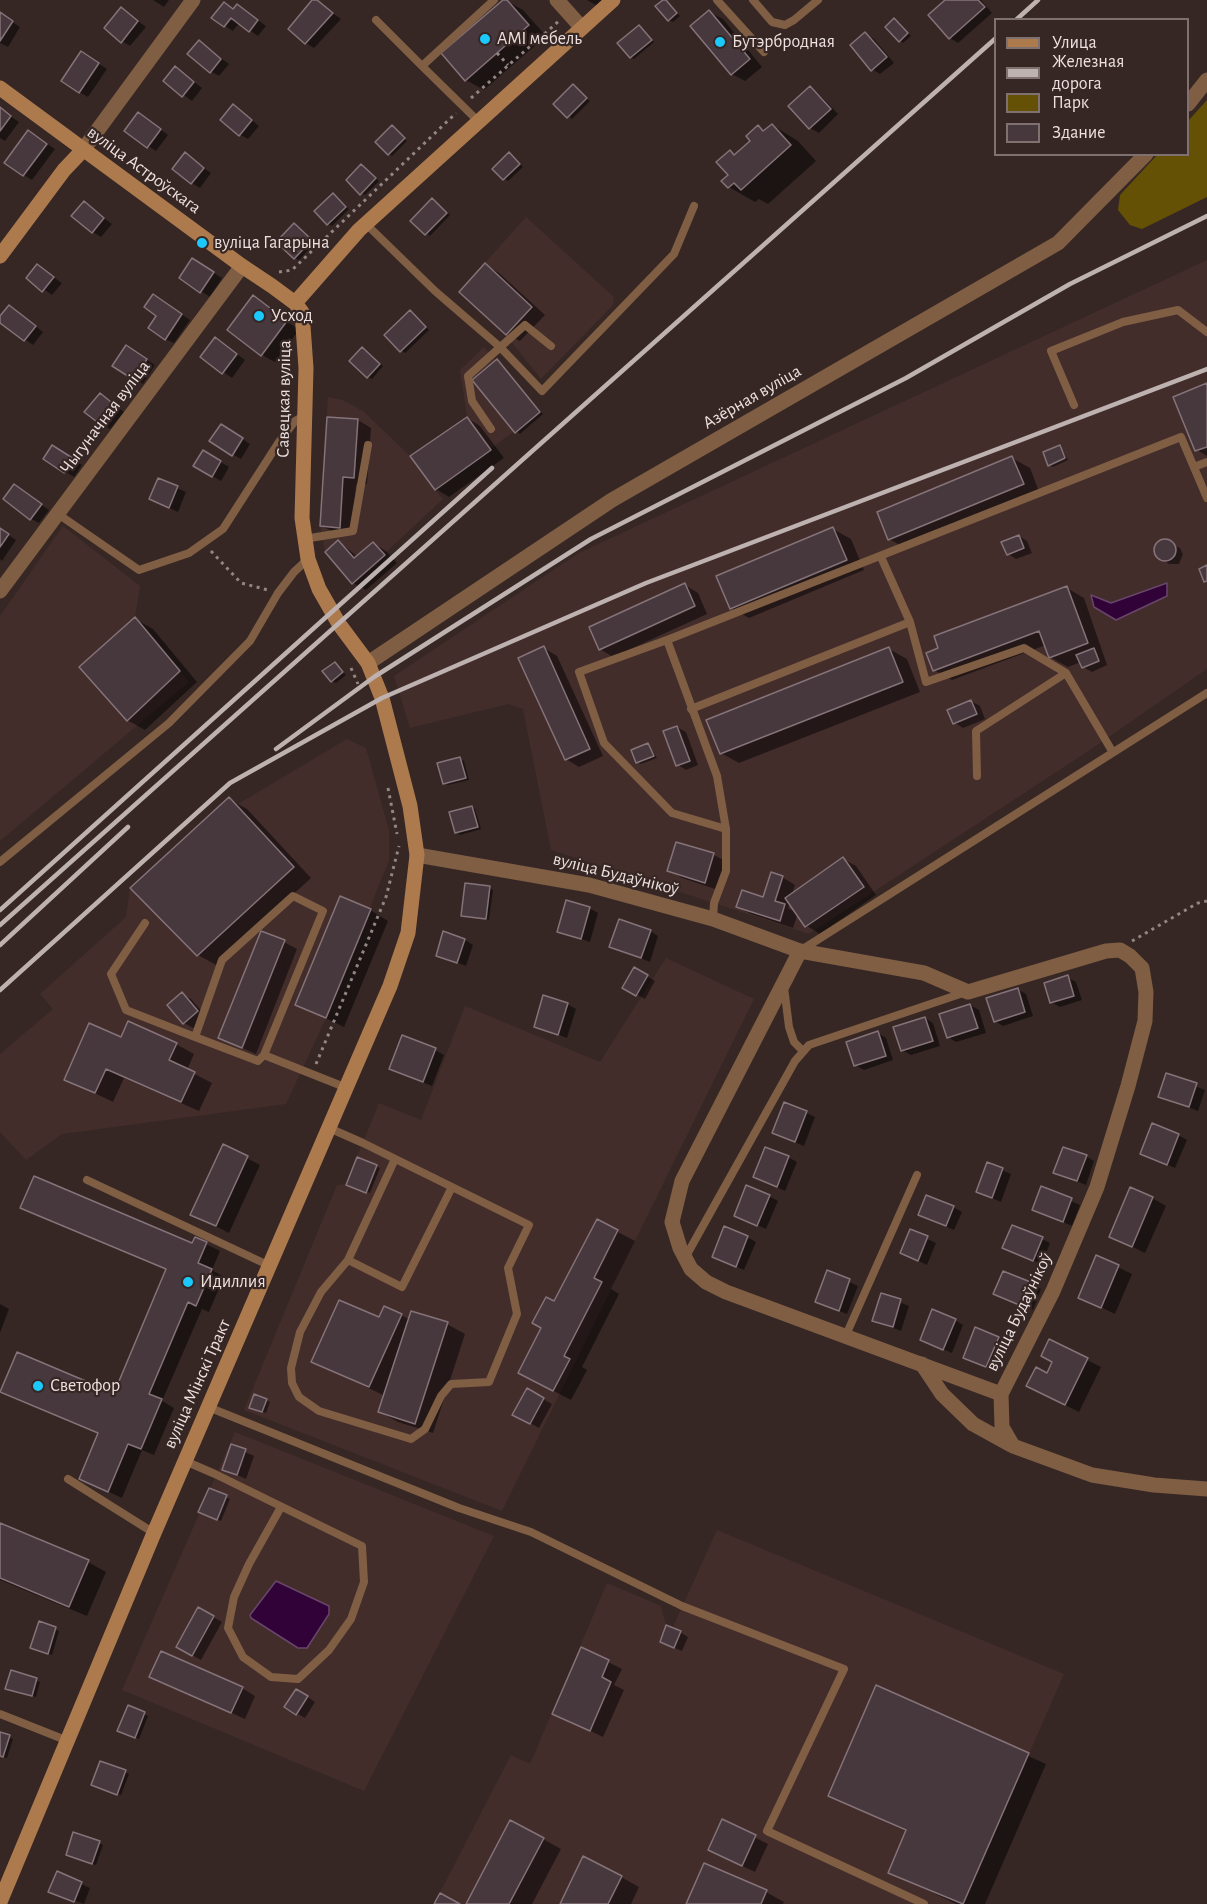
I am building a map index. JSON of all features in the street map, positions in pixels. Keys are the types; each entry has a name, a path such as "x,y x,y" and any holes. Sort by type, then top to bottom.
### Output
{"street":[{"path":"0,256 64,170 83,150 193,0"},
{"path":"557,0 582,28"},
{"path":"295,303 366,224 612,0"},
{"path":"1189,103 1207,80"},
{"name":"вуліца Астроўскага","path":"0,88 295,303"},
{"name":"Азёрная вуліца","path":"368,663 612,500 1058,243 1144,156"},
{"name":"Чыгуначная вуліца","path":"0,591 242,266"},
{"name":"Савецкая вуліца","path":"295,303 302,312 305,324 304,539 308,559 319,589 333,614 368,663 382,698 410,806"},
{"name":"вуліца Мінскі Тракт","path":"0,1902 184,1461 390,986 408,933 417,855 410,806"},
{"name":"вуліца Будаўнікоў","path":"417,855 590,885 713,919 800,951 924,973 968,992"},
{"path":"968,992 1106,951 1120,950"},
{"name":"вуліца Будаўнікоў","path":"800,951 682,1181 672,1222 685,1258 691,1269 706,1282 726,1292 1001,1394 1053,1291 1097,1187 1142,1032 1146,992 1142,968 1120,950"},
{"path":"922,1364 942,1394 973,1424 1013,1446 1092,1474 1154,1485 1207,1489"},
{"path":"1001,1394 1002,1427 1013,1446"}],"lane":[{"path":"422,66 494,0"},
{"path":"717,0 764,52"},
{"path":"753,0 772,22 785,25 818,0"},
{"path":"376,20 479,122"},
{"path":"366,224 435,291 500,347 542,391 674,254 694,206"},
{"path":"1074,405 1051,351 1124,322 1178,310 1207,332"},
{"path":"491,429 471,401 468,376 525,325 551,346"},
{"path":"58,514 139,570 189,553 223,530 279,442 296,421 304,416"},
{"path":"726,829 672,813 604,743 579,672 881,557 1181,437 1207,498"},
{"path":"304,539 352,531 368,445"},
{"path":"1194,467 1207,462"},
{"path":"881,557 910,622 926,682 1024,648 1066,673 1112,752"},
{"path":"0,862 169,723 250,641 278,592 308,559"},
{"path":"691,709 910,622"},
{"path":"667,640 717,776 726,829 726,871 714,903 713,919"},
{"path":"978,776 976,731 1066,673"},
{"path":"800,951 1207,693"},
{"path":"145,923 111,974 126,1010 195,1037 258,1061 264,1055 323,910 292,896 222,960 195,1037"},
{"path":"784,983 789,1027 794,1042 803,1051"},
{"path":"685,1258 795,1061 809,1045 968,992"},
{"path":"264,1055 312,1072 346,1089"},
{"path":"329,1128 395,1159 529,1225 508,1268 518,1314 489,1382 452,1384 441,1396 425,1429 411,1439 319,1411 299,1397 292,1383 291,1368 300,1332 321,1292 348,1260 395,1159"},
{"path":"846,1335 917,1175"},
{"path":"87,1180 270,1266"},
{"path":"348,1260 402,1287 452,1187"},
{"path":"208,1407 459,1508 531,1532 682,1606 844,1668 767,1831 924,1904"},
{"path":"184,1461 281,1507 362,1546 364,1582 351,1619 329,1650 297,1679 271,1677 243,1657 228,1628 238,1589 281,1507"},
{"path":"68,1479 154,1533"},
{"path":"0,1714 68,1741"}],"path":[{"path":"269,267 279,272 292,270 462,106 568,13"},
{"path":"497,53 509,65"},
{"path":"204,542 241,583 278,592"},
{"path":"351,667 360,687"},
{"path":"312,1072 386,897 396,867 399,845 386,778"},
{"path":"1120,950 1189,909 1207,901"}],"shaded area":[{"path":"526,217 614,297 613,305 541,379 506,335 459,292"},
{"path":"1207,260 1207,669 1093,748 809,934 551,850 523,709 508,704 410,728 394,676 579,553"},
{"path":"484,347 540,412 435,490 443,499 352,584 325,552 320,526 328,397 343,400 363,411 410,456 467,417 460,370"},
{"path":"63,526 140,586 135,617 189,682 0,841 0,616"},
{"path":"1167,583 1167,596 1116,620 1094,607 1091,595 1111,603"},
{"path":"347,739 366,748 389,830 389,860 326,1018 286,1104 62,1134 26,1160 0,1132 0,1054 53,1009 40,994 126,917 130,888 229,797 238,804"},
{"path":"666,958 754,999 502,1511 244,1410 337,1185 346,1184 379,1103 421,1120 465,1006 600,1062"},
{"path":"235,1432 494,1536 364,1791 122,1690"},
{"path":"717,1530 1064,1674 963,1904 434,1904 511,1755 530,1764 607,1583 661,1606 666,1625 673,1627"},
{"path":"276,1581 329,1606 329,1614 307,1648 298,1648 251,1618 250,1615"}],"green space":[{"path":"1207,100 1207,197 1142,229 1130,225 1118,210 1120,195 1156,156 1189,156 1189,120"}],"building":[{"path":"312,0 317,0 333,13 305,44 288,29"},
{"name":"AMI мебель","path":"503,0 507,0 529,25 465,81 441,53"},
{"path":"666,0 677,13 668,21 655,6"},
{"path":"945,0 978,0 985,7 949,39 928,15"},
{"path":"224,2 233,9 237,4 258,20 249,32 231,18 224,27 211,18"},
{"path":"121,7 138,21 121,43 104,28"},
{"name":"Бутэрбродная","path":"709,10 750,59 731,75 690,26"},
{"path":"0,12 13,21 0,41"},
{"path":"894,18 908,33 899,42 885,27"},
{"path":"639,25 652,40 630,58 617,43"},
{"path":"865,32 887,57 871,71 850,45"},
{"path":"199,40 221,59 210,73 187,54"},
{"path":"81,51 99,63 79,93 61,81"},
{"path":"175,66 194,82 182,97 163,81"},
{"path":"573,84 587,98 567,118 553,104"},
{"path":"810,86 831,109 809,129 788,106"},
{"path":"233,104 252,120 239,136 220,120"},
{"path":"0,107 11,116 0,131"},
{"path":"138,112 161,129 147,148 124,131"},
{"path":"772,124 791,145 741,190 734,183 728,188 721,181 728,175 716,162 730,150 734,155 750,141 746,136 758,125 763,131"},
{"path":"392,125 405,138 388,155 375,142"},
{"path":"28,130 47,144 23,176 4,163"},
{"path":"185,152 204,168 191,184 172,169"},
{"path":"509,152 520,164 503,180 492,169"},
{"path":"361,164 376,178 360,195 346,180"},
{"path":"333,193 346,207 327,225 314,211"},
{"path":"432,198 447,213 425,235 410,221"},
{"path":"84,201 104,218 92,233 71,216"},
{"path":"294,223 312,240 294,259 276,242"},
{"path":"192,258 214,272 200,293 179,278"},
{"path":"485,263 532,307 506,335 459,292"},
{"path":"37,264 54,277 42,292 26,278"},
{"path":"153,294 182,314 165,340 148,328 156,316 144,307"},
{"path":"253,295 287,321 261,356 227,330"},
{"path":"9,305 36,326 24,341 0,323 0,316"},
{"path":"410,310 426,327 400,352 384,335"},
{"path":"215,337 237,354 222,374 200,357"},
{"path":"126,345 147,359 134,380 112,366"},
{"path":"362,347 380,364 367,378 349,361"},
{"path":"497,359 540,412 515,433 472,380"},
{"path":"1207,383 1207,447 1195,451 1173,397"},
{"path":"100,393 116,406 101,425 84,412"},
{"path":"327,417 358,419 354,478 343,477 340,528 320,526"},
{"path":"467,417 491,450 435,490 410,456"},
{"path":"221,424 243,438 232,456 209,441"},
{"path":"52,445 74,459 64,473 43,459"},
{"path":"1060,445 1065,458 1048,466 1043,452"},
{"path":"203,450 221,461 212,477 193,466"},
{"path":"1012,456 1024,484 888,540 877,512"},
{"path":"158,478 178,486 169,508 149,499"},
{"path":"14,484 42,504 30,520 3,499"},
{"path":"833,527 847,560 730,609 716,576"},
{"path":"0,528 9,534 0,547"},
{"path":"1019,535 1024,548 1007,555 1001,542"},
{"path":"1165,539 1173,542 1176,550 1173,558 1165,561 1157,558 1154,550 1157,542"},
{"path":"338,540 354,558 373,542 385,555 352,584 325,552"},
{"path":"1207,565 1207,581 1204,582 1199,569"},
{"path":"685,583 695,606 599,650 589,627"},
{"path":"1067,586 1088,643 1049,658 1039,631 933,671 926,653 938,648 934,636"},
{"path":"135,617 180,671 127,721 79,667"},
{"path":"544,646 590,749 565,760 518,658"},
{"path":"889,647 903,682 720,754 706,720"},
{"path":"1094,648 1099,661 1082,668 1076,655"},
{"path":"335,662 343,672 331,682 322,671"},
{"path":"971,700 977,714 953,724 947,710"},
{"path":"677,726 690,761 676,766 663,731"},
{"path":"648,743 654,756 636,763 631,750"},
{"path":"460,757 466,778 443,784 437,763"},
{"path":"229,797 294,867 197,956 130,888"},
{"path":"472,806 478,827 455,833 449,812"},
{"path":"676,842 714,853 705,883 667,871"},
{"path":"843,857 864,887 805,927 785,898"},
{"path":"771,872 783,876 775,901 785,904 780,921 736,907 742,890 763,897"},
{"path":"465,883 490,886 486,919 461,916"},
{"path":"340,896 371,909 326,1018 295,1005"},
{"path":"566,900 590,907 581,939 557,932"},
{"path":"619,919 651,930 641,958 609,947"},
{"path":"261,931 285,940 242,1048 218,1038"},
{"path":"443,931 465,939 457,963 436,956"},
{"path":"634,967 648,975 636,996 622,988"},
{"path":"1068,975 1074,996 1050,1003 1044,983"},
{"path":"1018,988 1025,1012 994,1022 986,998"},
{"path":"182,992 198,1011 183,1024 167,1005"},
{"path":"543,995 568,1003 558,1035 534,1027"},
{"path":"970,1004 978,1028 947,1038 939,1014"},
{"path":"925,1017 933,1041 901,1051 893,1027"},
{"path":"128,1021 177,1043 169,1060 195,1072 181,1102 106,1069 95,1093 64,1080 89,1023 121,1037"},
{"path":"878,1031 886,1056 854,1066 846,1042"},
{"path":"402,1035 436,1048 423,1082 389,1069"},
{"path":"1166,1073 1197,1083 1189,1107 1158,1097"},
{"path":"784,1102 807,1111 795,1142 772,1133"},
{"path":"1152,1123 1179,1134 1167,1165 1140,1154"},
{"path":"223,1144 248,1156 216,1226 190,1215"},
{"path":"765,1147 789,1156 777,1187 753,1177"},
{"path":"1063,1147 1087,1155 1077,1181 1053,1173"},
{"path":"357,1157 377,1165 366,1193 346,1185"},
{"path":"987,1162 1003,1168 992,1198 976,1192"},
{"path":"34,1176 192,1243 195,1237 207,1242 198,1263 212,1269 196,1306 188,1302 149,1394 162,1399 141,1449 128,1444 108,1492 79,1479 98,1433 0,1392 17,1352 114,1393 166,1269 20,1208"},
{"path":"746,1185 770,1195 757,1226 734,1216"},
{"path":"1041,1186 1072,1198 1063,1222 1032,1210"},
{"path":"1130,1187 1153,1197 1132,1247 1109,1237"},
{"path":"926,1195 954,1206 946,1226 918,1215"},
{"path":"597,1219 618,1230 594,1278 602,1282 564,1356 570,1359 553,1391 518,1373 541,1328 532,1323 546,1297 554,1301"},
{"path":"1012,1225 1043,1237 1033,1261 1002,1248"},
{"path":"724,1226 748,1236 736,1267 712,1257"},
{"path":"910,1229 928,1236 918,1261 900,1253"},
{"path":"1096,1255 1119,1265 1101,1308 1078,1298"},
{"path":"827,1270 850,1279 839,1311 815,1302"},
{"path":"1003,1271 1033,1283 1024,1307 993,1294"},
{"path":"881,1293 901,1299 893,1327 872,1321"},
{"path":"339,1300 379,1317 384,1306 402,1314 369,1387 311,1362"},
{"path":"932,1309 956,1319 943,1350 920,1340"},
{"path":"411,1311 448,1322 415,1424 378,1412"},
{"path":"975,1327 999,1337 986,1367 963,1358"},
{"path":"1049,1339 1088,1358 1065,1405 1026,1386 1036,1367 1047,1373 1052,1362 1041,1356"},
{"path":"527,1388 544,1398 530,1424 512,1415"},
{"path":"254,1394 267,1399 262,1412 249,1408"},
{"path":"231,1444 246,1449 237,1475 222,1470"},
{"path":"209,1488 227,1495 217,1520 198,1512"},
{"path":"0,1523 89,1560 69,1607 0,1578"},
{"path":"198,1607 214,1616 192,1656 176,1647"},
{"path":"39,1621 56,1627 48,1654 30,1648"},
{"path":"666,1625 681,1631 674,1648 660,1642"},
{"path":"581,1647 609,1660 602,1677 611,1682 590,1731 552,1714"},
{"path":"161,1651 243,1687 231,1713 149,1677"},
{"path":"11,1670 37,1678 32,1696 5,1689"},
{"path":"876,1685 1029,1753 963,1904 888,1873 906,1830 828,1796"},
{"path":"296,1689 308,1696 296,1715 284,1707"},
{"path":"128,1705 145,1712 135,1738 117,1731"},
{"path":"0,1732 10,1735 3,1757 0,1756"},
{"path":"100,1761 126,1770 117,1795 91,1785"},
{"path":"722,1819 756,1835 742,1866 708,1850"},
{"path":"510,1820 544,1838 509,1904 466,1904"},
{"path":"73,1832 100,1841 92,1864 66,1855"},
{"path":"583,1856 622,1876 608,1904 560,1904"},
{"path":"704,1863 767,1890 761,1904 686,1904"},
{"path":"57,1871 82,1882 74,1902 48,1892"},
{"path":"440,1893 460,1904 434,1904"}],"railway":[{"path":"1018,18 1038,0"},
{"path":"0,925 994,40"},
{"path":"276,749 374,677 591,539 906,378 1070,284 1207,216"},
{"path":"0,990 230,783 382,698 646,583 1207,369"},
{"path":"0,910 492,468"},
{"path":"0,945 128,827"}],"place":[{"name":"AMI мебель","path":"485,39"},
{"name":"Бутэрбродная","path":"720,42"},
{"name":"вуліца Гагарына","path":"202,243"},
{"name":"Усход","path":"259,316"},
{"name":"Идиллия","path":"188,1282"},
{"name":"Светофор","path":"38,1386"}]}
